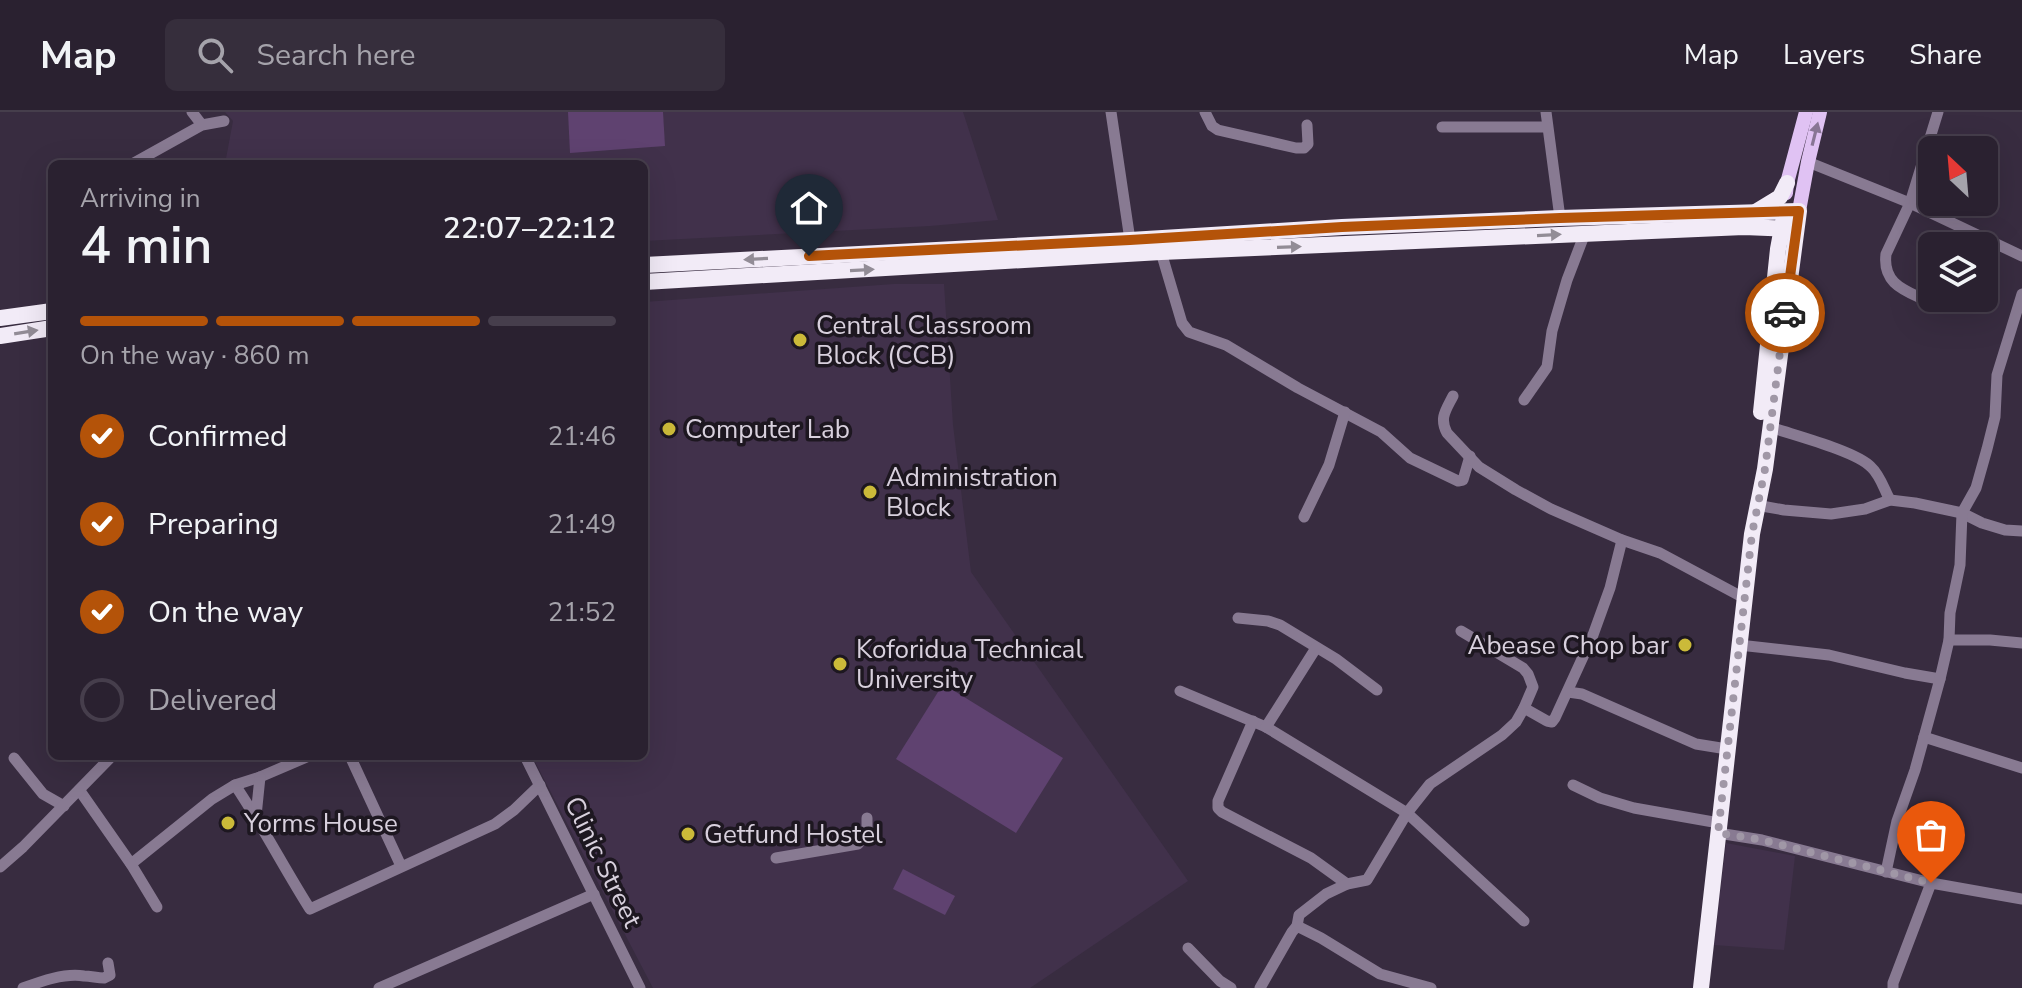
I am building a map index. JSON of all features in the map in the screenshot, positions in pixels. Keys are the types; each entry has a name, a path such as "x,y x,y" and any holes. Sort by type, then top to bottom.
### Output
{"highway":[{"path":"1755,212 1780,197 1787,183"},
{"path":"648,265 1560,218 1755,212 1791,220"},
{"path":"648,282 1161,252 1744,227 1791,220"},
{"path":"1757,503 1755,471 1778,249 1791,220"},
{"path":"1701,988 1744,598 1770,427 1791,220"},
{"path":"1744,227 1769,235 1778,249"},
{"path":"0,318 48,312"},
{"path":"0,336 48,329"}],"main road":[{"path":"1791,220 1787,183 1806,112"},
{"path":"1791,220 1820,112"}],"street":[{"path":"192,112 202,125"},
{"path":"1111,112 1130,240"},
{"path":"1205,112 1212,126 1218,130 1286,147 1304,148 1308,144 1307,125"},
{"path":"1546,112 1560,218"},
{"path":"1918,296 1894,284 1887,272 1886,254 1910,203 1938,112"},
{"path":"139,160 202,125 224,121"},
{"path":"1442,127 1547,127"},
{"path":"1808,162 1910,203 2022,256"},
{"path":"1524,400 1547,367 1552,331 1585,233"},
{"path":"1161,252 1184,329 1226,345 1381,432 1410,458 1458,481 1463,480 1470,456"},
{"path":"1886,872 1897,821 1915,770 1940,679 1960,565 1962,513 1976,488 1987,449 1995,417 1997,375 2022,294"},
{"path":"1453,396 1442,419 1444,427 1479,467 1540,503 1622,540 1660,553 1744,598"},
{"path":"1304,517 1329,465 1345,412"},
{"path":"1770,427 1862,460 1877,475 1890,500"},
{"path":"1757,503 1784,510 1831,514 1865,509 1890,500 1962,513 2005,530 2022,531"},
{"path":"1524,708 1547,721 1552,722 1555,718 1593,635 1610,588 1622,540"},
{"path":"1238,618 1280,625 1336,659 1377,690"},
{"path":"1260,988 1297,926 1299,915 1326,894 1347,884 1367,880 1407,813 1430,784 1502,735 1516,722 1524,708 1533,687 1528,674 1461,631"},
{"path":"1949,640 2022,643"},
{"path":"1739,645 1829,655 1940,679"},
{"path":"1266,727 1316,648"},
{"path":"1180,691 1266,727 1407,813 1524,921"},
{"path":"1568,692 1582,694 1696,744 1727,749"},
{"path":"1253,721 1218,801 1218,808 1311,858 1347,884"},
{"path":"1924,737 2022,768"},
{"path":"14,758 43,794 64,806"},
{"path":"0,867 108,760"},
{"path":"131,864 212,799 235,785 300,760"},
{"path":"352,760 401,866"},
{"name":"Clinic Street","path":"527,760 640,988"},
{"path":"256,816 260,777"},
{"path":"235,785 310,909 495,824 540,785"},
{"path":"1573,785 1600,798 1634,808 1886,872 1970,892 2022,899"},
{"path":"80,791 157,907"},
{"path":"776,858 858,844 867,833 867,818"},
{"path":"1893,988 1931,883"},
{"path":"379,988 594,894"},
{"path":"1297,926 1380,974 1431,988"},
{"path":"1188,948 1231,988"},
{"path":"23,988 66,977 83,975 104,978 110,975 108,963"},
{"path":"627,988 631,972"}],"shaded area":[{"path":"225,112 963,112 998,220 648,241 648,160 226,160 233,121"},
{"path":"568,112 663,112 665,146 570,153"},
{"name":"Koforidua Technical University","path":"894,284 944,284 953,425 971,572 1188,881 1030,988 653,988 534,760 648,760 648,302"},
{"path":"943,684 1063,758 1016,833 896,759"},
{"path":"1726,843 1795,856 1784,950 1714,945"},
{"path":"903,869 955,896 945,915 893,889"}],"way so far":[{"path":"1785,313 1765,469 1752,534 1718,833 1762,840 1931,883"}],"place":[{"name":"Central Classroom Block (CCB)","path":"800,340"},
{"name":"Computer Lab","path":"669,429"},
{"name":"Administration Block","path":"870,492"},
{"name":"Abease Chop bar","path":"1685,645"},
{"name":"Koforidua Technical University","path":"840,664"},
{"name":"Yorms House","path":"228,823"},
{"name":"Getfund Hostel","path":"688,834"}],"route":[{"path":"809,256 1342,227 1799,211 1785,313"}]}
